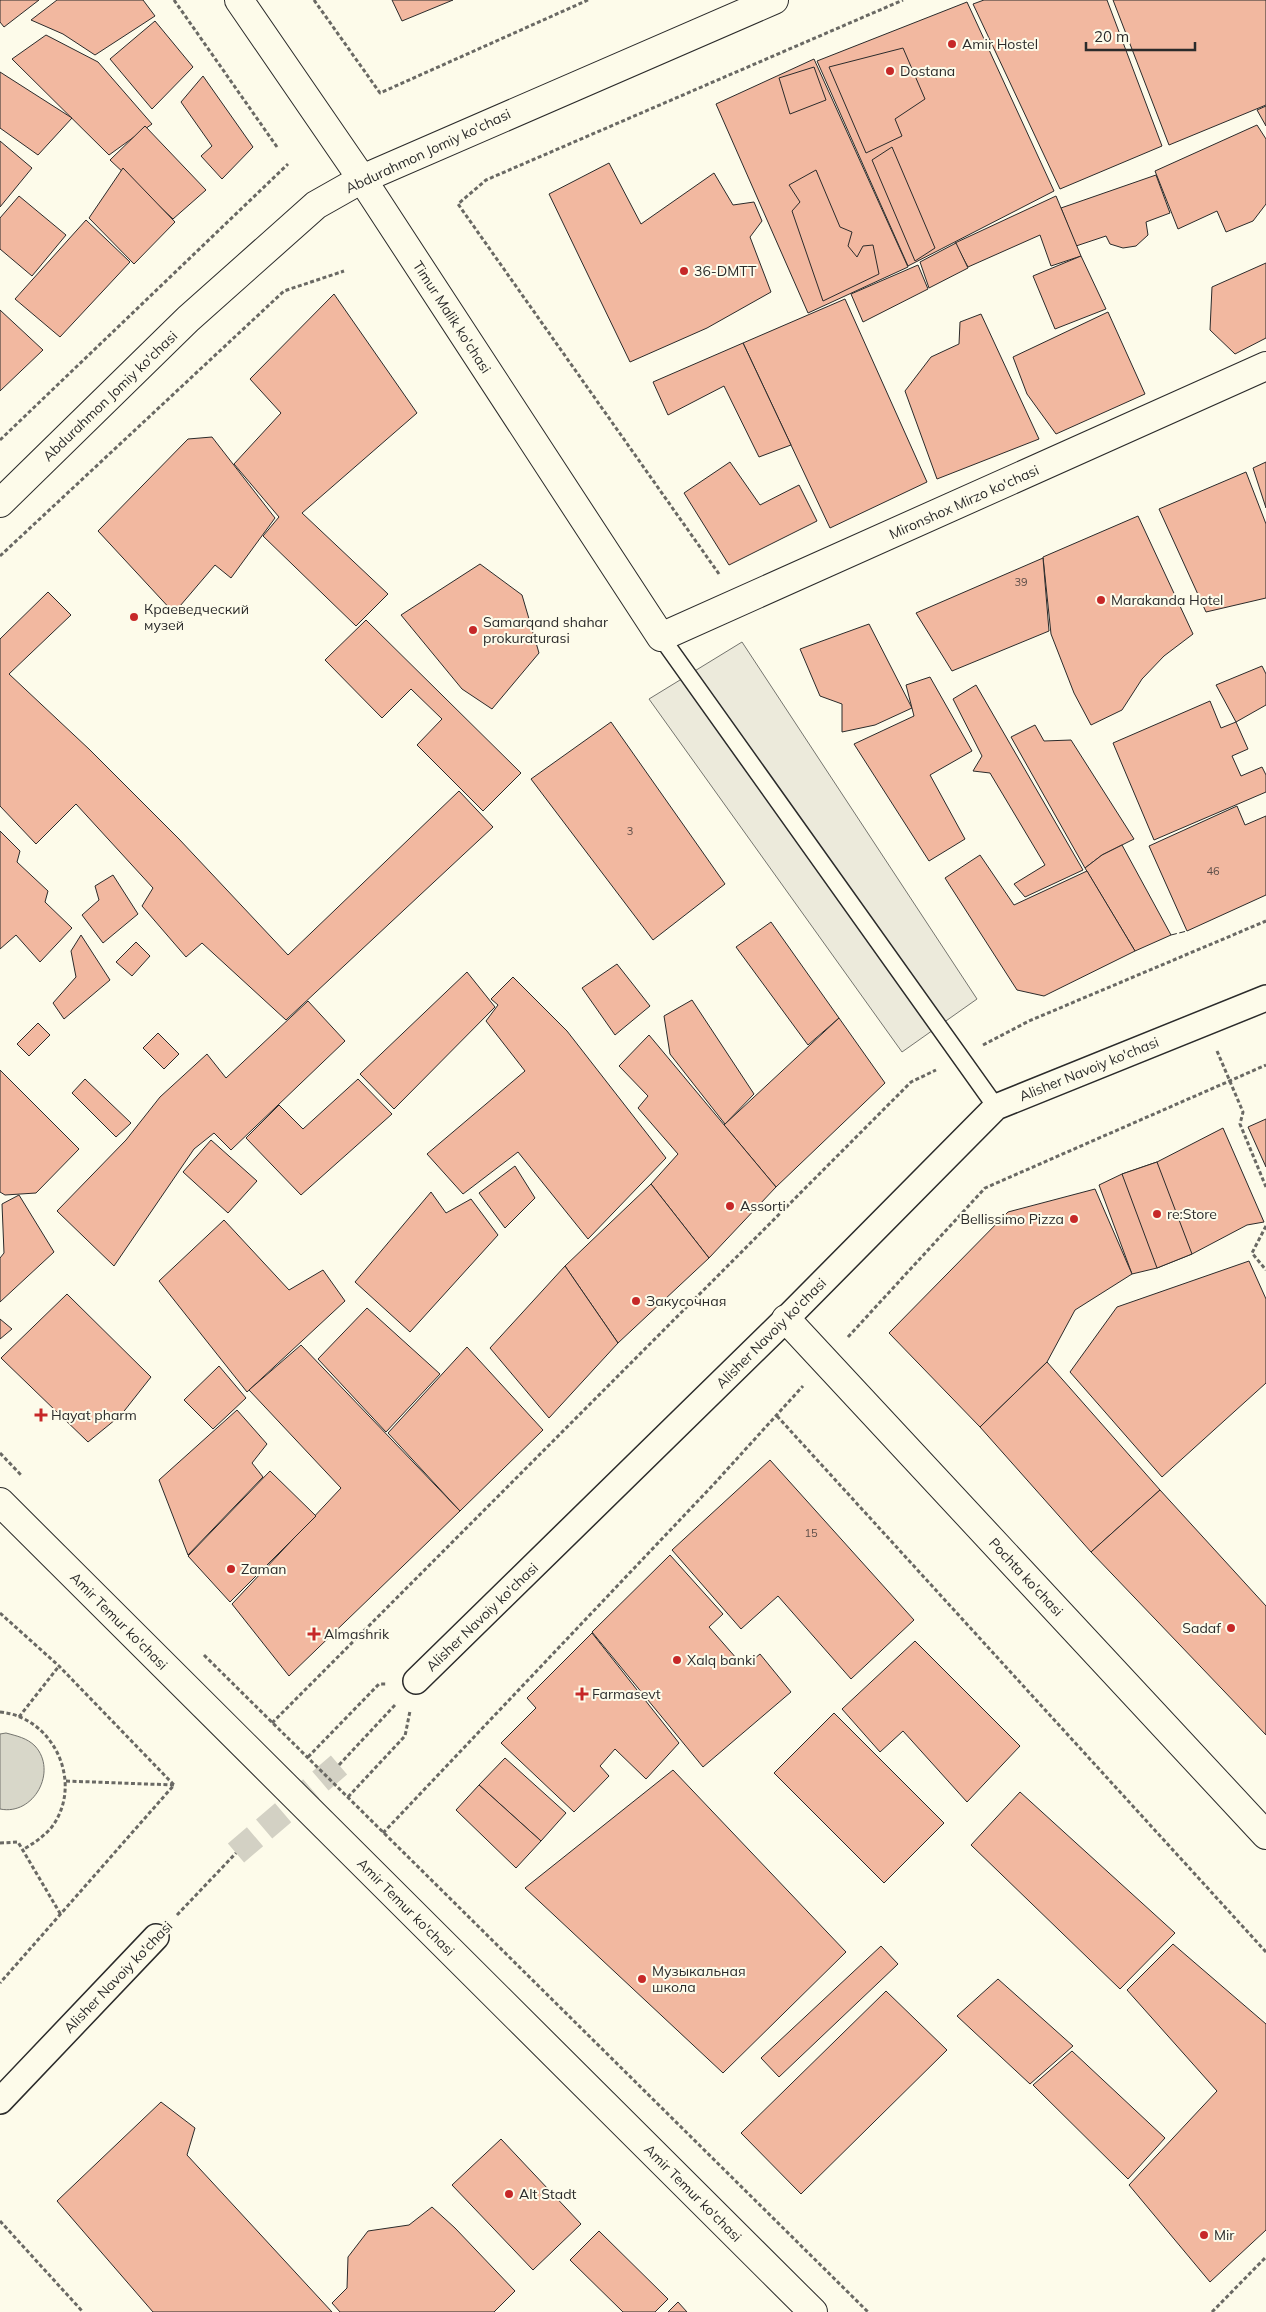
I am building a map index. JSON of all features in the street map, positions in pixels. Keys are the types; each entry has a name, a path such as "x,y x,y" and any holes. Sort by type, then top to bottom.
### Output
{"street":[{"name":"Timur Malik ko'chasi","path":"239,0 362,179 661,637"},
{"name":"Abdurahmon Jomiy ko'chasi","path":"0,503 188,319 316,205 362,179 774,0"},
{"name":"Mironshox Mirzo ko'chasi","path":"661,637 1266,366"},
{"name":"Alisher Navoiy ko'chasi","path":"416,1682 786,1319 996,1107 1266,998"},
{"name":"Pochta ko'chasi","path":"786,1319 1266,1835"},
{"name":"Amir Temur ko'chasi","path":"0,1502 813,2312"},
{"name":"Alisher Navoiy ko'chasi","path":"0,2101 156,1937"}],"lane":[{"path":"661,637 996,1107"}],"path":[{"path":"174,0 277,148"},
{"path":"314,0 380,93 588,0"},
{"path":"739,602 458,204 486,180 903,0"},
{"path":"0,440 288,164"},
{"path":"0,556 284,291 344,271"},
{"path":"272,1723 911,1082 1029,1021 1266,921"},
{"path":"1205,1023 1243,1112 1240,1124 1266,1187"},
{"path":"383,1833 777,1416 985,1188 1266,1065"},
{"path":"1266,1226 1252,1253 1266,1270"},
{"path":"777,1416 1266,1952"},
{"path":"0,1453 28,1481"},
{"path":"0,1613 59,1666 174,1785"},
{"path":"202,1654 868,2312"},
{"path":"19,1717 59,1666"},
{"path":"308,1758 379,1684 416,1682 405,1736 348,1797"},
{"name":"Alisher Navoiy ko'chasi","path":"339,1765 416,1682"},
{"path":"0,1712 19,1717 45,1734 58,1753 66,1781 60,1813 39,1840 24,1849"},
{"path":"66,1781 174,1785"},
{"path":"0,1983 62,1915 174,1785"},
{"path":"0,1843 18,1842 24,1849 62,1915"},
{"name":"Alisher Navoiy ko'chasi","path":"156,1937 236,1853"},
{"path":"0,2221 83,2312"},
{"path":"1212,2312 1266,2257"}],"shaded area":[{"path":"742,642 977,999 902,1052 649,699"},
{"path":"6,1733 18,1736 32,1743 41,1756 44,1767 43,1779 39,1790 32,1799 23,1806 12,1809 0,1809 0,1734"}],"building":[{"path":"0,0 39,0 4,27 0,22"},
{"path":"57,0 143,0 155,16 95,55 63,34 31,20"},
{"path":"392,0 453,0 402,21"},
{"path":"984,0 1107,0 1162,146 1060,189 973,4"},
{"path":"1113,0 1266,0 1266,105 1169,145"},
{"path":"967,2 1054,191 908,266 817,61"},
{"path":"155,21 193,67 152,109 110,59"},
{"path":"46,35 98,62 152,124 109,155 12,59"},
{"path":"903,48 925,99 895,119 902,136 866,153 829,67"},
{"path":"814,59 908,267 808,313 716,104"},
{"path":"814,67 826,100 790,114 779,78"},
{"path":"0,72 72,118 38,155 0,128"},
{"path":"203,76 253,147 222,179 201,156 212,146 181,102"},
{"path":"1266,106 1266,126 1257,110"},
{"path":"1257,125 1266,139 1266,204 1253,221 1226,232 1217,211 1178,229 1155,171"},
{"path":"145,126 206,190 173,219 110,160"},
{"path":"0,141 32,168 0,207"},
{"path":"892,147 935,248 915,261 872,160"},
{"path":"609,163 641,224 714,173 733,205 754,202 762,221 750,237 771,292 707,328 630,362 549,194"},
{"path":"123,168 175,222 134,264 89,218"},
{"path":"816,170 840,227 852,232 848,246 857,257 863,246 873,245 879,274 823,301 792,211 800,202 789,185"},
{"path":"1156,175 1170,213 1146,222 1148,235 1136,246 1123,248 1110,244 1106,236 1076,246 1061,208"},
{"path":"19,196 66,235 32,276 0,249 0,218"},
{"path":"1056,196 1081,256 1051,266 1040,235 968,267 955,243"},
{"path":"86,220 130,262 60,337 15,299"},
{"path":"956,243 968,268 929,288 920,262"},
{"path":"1081,256 1106,309 1055,329 1033,276"},
{"path":"1266,263 1266,338 1235,354 1210,330 1212,287"},
{"path":"918,265 928,289 863,322 851,294"},
{"path":"334,294 417,413 302,513 388,594 356,626 263,536 279,517 234,464 281,413 250,379"},
{"path":"845,299 927,482 830,528 743,343"},
{"path":"0,310 43,350 0,391"},
{"path":"1108,312 1145,394 1056,434 1027,394 1013,357"},
{"path":"981,314 1039,439 937,479 905,391 931,357 959,344 960,322"},
{"path":"743,343 791,445 759,457 724,386 668,415 653,382"},
{"path":"212,437 275,518 231,578 215,565 174,613 98,531 188,439"},
{"path":"730,462 760,505 799,485 817,521 729,565 684,493"},
{"path":"1266,462 1266,508 1253,468"},
{"path":"1246,472 1266,524 1266,598 1206,612 1159,509"},
{"path":"1138,516 1193,634 1164,656 1142,679 1122,710 1091,725 1074,693 1051,634 1043,557"},
{"path":"1043,558 1049,631 952,671 916,613"},
{"name":"Samarqand shahar prokuraturasi","path":"480,564 522,595 539,653 492,709 462,689 401,615"},
{"path":"48,592 71,615 9,674 90,750 179,839 288,955 459,791 493,827 286,1020 202,943 186,957 142,906 153,888 76,804 36,844 0,806 0,639"},
{"path":"366,620 521,773 483,811 417,745 442,719 411,689 382,718 325,660"},
{"path":"869,624 912,708 875,725 842,732 842,704 820,696 800,649"},
{"path":"1262,666 1266,674 1266,705 1236,722 1216,685"},
{"path":"930,677 972,751 930,775 965,839 929,861 854,744 914,716 906,685"},
{"path":"976,685 1083,870 1025,897 1014,884 1045,865 990,773 973,771 982,756 953,699"},
{"path":"1210,701 1221,728 1236,722 1248,749 1232,756 1241,776 1262,767 1266,775 1266,792 1154,840 1113,743"},
{"path":"611,722 725,884 653,940 531,779"},
{"path":"1035,725 1044,741 1071,740 1134,839 1102,855 1085,868 1011,737"},
{"path":"1237,806 1245,825 1266,816 1266,895 1187,931 1149,846"},
{"path":"0,831 20,851 17,862 48,891 45,902 72,928 40,962 16,935 0,949"},
{"path":"1122,845 1171,935 1135,951 1085,868 1102,855"},
{"path":"980,855 1014,905 1087,871 1135,951 1044,996 1017,990 945,878"},
{"path":"113,875 138,914 103,943 82,915 99,900 95,886"},
{"path":"771,922 839,1018 808,1045 736,947"},
{"path":"81,935 110,980 64,1019 53,1003 76,977 71,951"},
{"path":"136,942 150,956 132,976 116,962"},
{"path":"617,964 650,1006 615,1035 582,988"},
{"path":"467,972 495,1007 394,1109 360,1074"},
{"path":"513,977 567,1031 666,1158 588,1239 518,1152 463,1194 427,1154 525,1071 486,1021 498,1005 491,999"},
{"path":"692,1000 754,1094 725,1124 670,1054 664,1016"},
{"path":"308,1001 345,1041 231,1150 214,1133 194,1149 114,1266 57,1211 126,1140 160,1097 207,1054 226,1078"},
{"path":"839,1018 885,1083 776,1187 724,1125"},
{"path":"38,1023 50,1035 29,1056 17,1044"},
{"path":"158,1033 179,1054 164,1069 143,1048"},
{"path":"649,1035 776,1187 709,1258 651,1184 678,1154 638,1108 648,1096 619,1066"},
{"path":"0,1070 79,1149 36,1193 5,1195 0,1192"},
{"path":"85,1079 131,1123 116,1137 72,1093"},
{"path":"358,1079 392,1114 301,1195 246,1138 279,1105 303,1129"},
{"path":"1266,1119 1266,1167 1248,1127"},
{"path":"1223,1128 1264,1222 1247,1225 1192,1254 1157,1268 1132,1274 1099,1185 1122,1174 1157,1162"},
{"path":"211,1140 257,1181 228,1213 183,1172"},
{"name":"re:Store","path":"1157,1162 1192,1254 1157,1268 1122,1174"},
{"path":"515,1166 535,1198 505,1228 479,1193"},
{"path":"651,1184 709,1258 618,1343 565,1266"},
{"path":"1095,1189 1132,1274 1075,1310 1047,1362 980,1427 889,1333 1008,1212"},
{"path":"431,1192 446,1213 471,1199 498,1235 410,1332 355,1282"},
{"path":"19,1195 54,1252 0,1302 0,1258 4,1253 2,1204"},
{"path":"224,1220 289,1290 323,1270 345,1301 247,1392 159,1281"},
{"path":"1249,1261 1266,1299 1266,1383 1162,1477 1070,1372 1117,1307"},
{"path":"565,1266 618,1343 549,1418 490,1348"},
{"path":"67,1294 151,1377 121,1415 88,1442 1,1358"},
{"path":"367,1308 440,1374 386,1432 318,1359"},
{"path":"0,1319 12,1329 0,1339"},
{"path":"301,1345 460,1511 289,1676 232,1604 341,1488 249,1390"},
{"path":"467,1347 543,1430 460,1511 388,1433"},
{"path":"1047,1362 1160,1490 1091,1552 980,1427"},
{"path":"219,1366 246,1398 213,1429 184,1400"},
{"path":"237,1410 267,1444 252,1463 263,1477 188,1555 159,1480"},
{"path":"770,1460 914,1620 851,1679 778,1596 741,1629 672,1550"},
{"path":"270,1471 316,1516 230,1602 188,1556"},
{"path":"1160,1490 1266,1606 1266,1735 1091,1552"},
{"name":"Xalq banki","path":"670,1555 723,1614 709,1627 744,1667 760,1654 791,1692 703,1767 592,1632"},
{"path":"592,1633 679,1743 646,1779 615,1749 600,1766 609,1776 574,1812 501,1743 536,1708 527,1698"},
{"path":"915,1641 1020,1746 967,1802 903,1731 880,1752 842,1709"},
{"path":"834,1713 944,1823 884,1883 774,1773"},
{"path":"505,1758 566,1813 541,1841 479,1785"},
{"path":"673,1770 846,1952 723,2073 525,1888"},
{"path":"479,1785 541,1841 516,1868 456,1810"},
{"path":"1020,1792 1175,1933 1120,1989 971,1845"},
{"path":"1173,1944 1266,2024 1266,2230 1210,2282 1129,2185 1217,2091 1127,1990"},
{"path":"881,1946 898,1964 779,2077 761,2058"},
{"path":"998,1979 1073,2046 1030,2084 957,2016"},
{"path":"886,1991 947,2050 801,2194 741,2133"},
{"path":"1072,2051 1165,2138 1128,2179 1033,2085"},
{"path":"161,2102 195,2128 187,2155 332,2312 153,2312 57,2201"},
{"path":"501,2139 581,2224 533,2270 452,2185"},
{"path":"432,2207 455,2228 515,2291 494,2312 340,2312 332,2303 347,2288 348,2257 368,2231 409,2225"},
{"path":"599,2231 668,2299 655,2312 623,2312 570,2260"},
{"path":"678,2302 687,2312 668,2312"}],"tunnel":[{"path":"236,1853 339,1765"}],"fence":[{"path":"1171,935 1187,931"}],"place":[{"name":"Amir Hostel","path":"952,44"},
{"name":"Dostana","path":"890,71"},
{"name":"36-DMTT","path":"684,271"},
{"name":"Marakanda Hotel","path":"1101,600"},
{"name":"Краеведческий музей","path":"134,617"},
{"name":"Samarqand shahar prokuraturasi","path":"473,630"},
{"name":"Assorti","path":"730,1206"},
{"name":"re:Store","path":"1157,1214"},
{"name":"Bellissimo Pizza","path":"1074,1219"},
{"name":"Закусочная","path":"636,1301"},
{"name":"Hayat pharm","path":"41,1415"},
{"name":"Zaman","path":"231,1569"},
{"name":"Sadaf","path":"1231,1628"},
{"name":"Almashrik","path":"314,1634"},
{"name":"Xalq banki","path":"677,1660"},
{"name":"Farmasevt","path":"582,1694"},
{"name":"Музыкальная школа","path":"642,1979"},
{"name":"Alt Stadt","path":"509,2194"},
{"name":"Mir","path":"1204,2235"}]}
